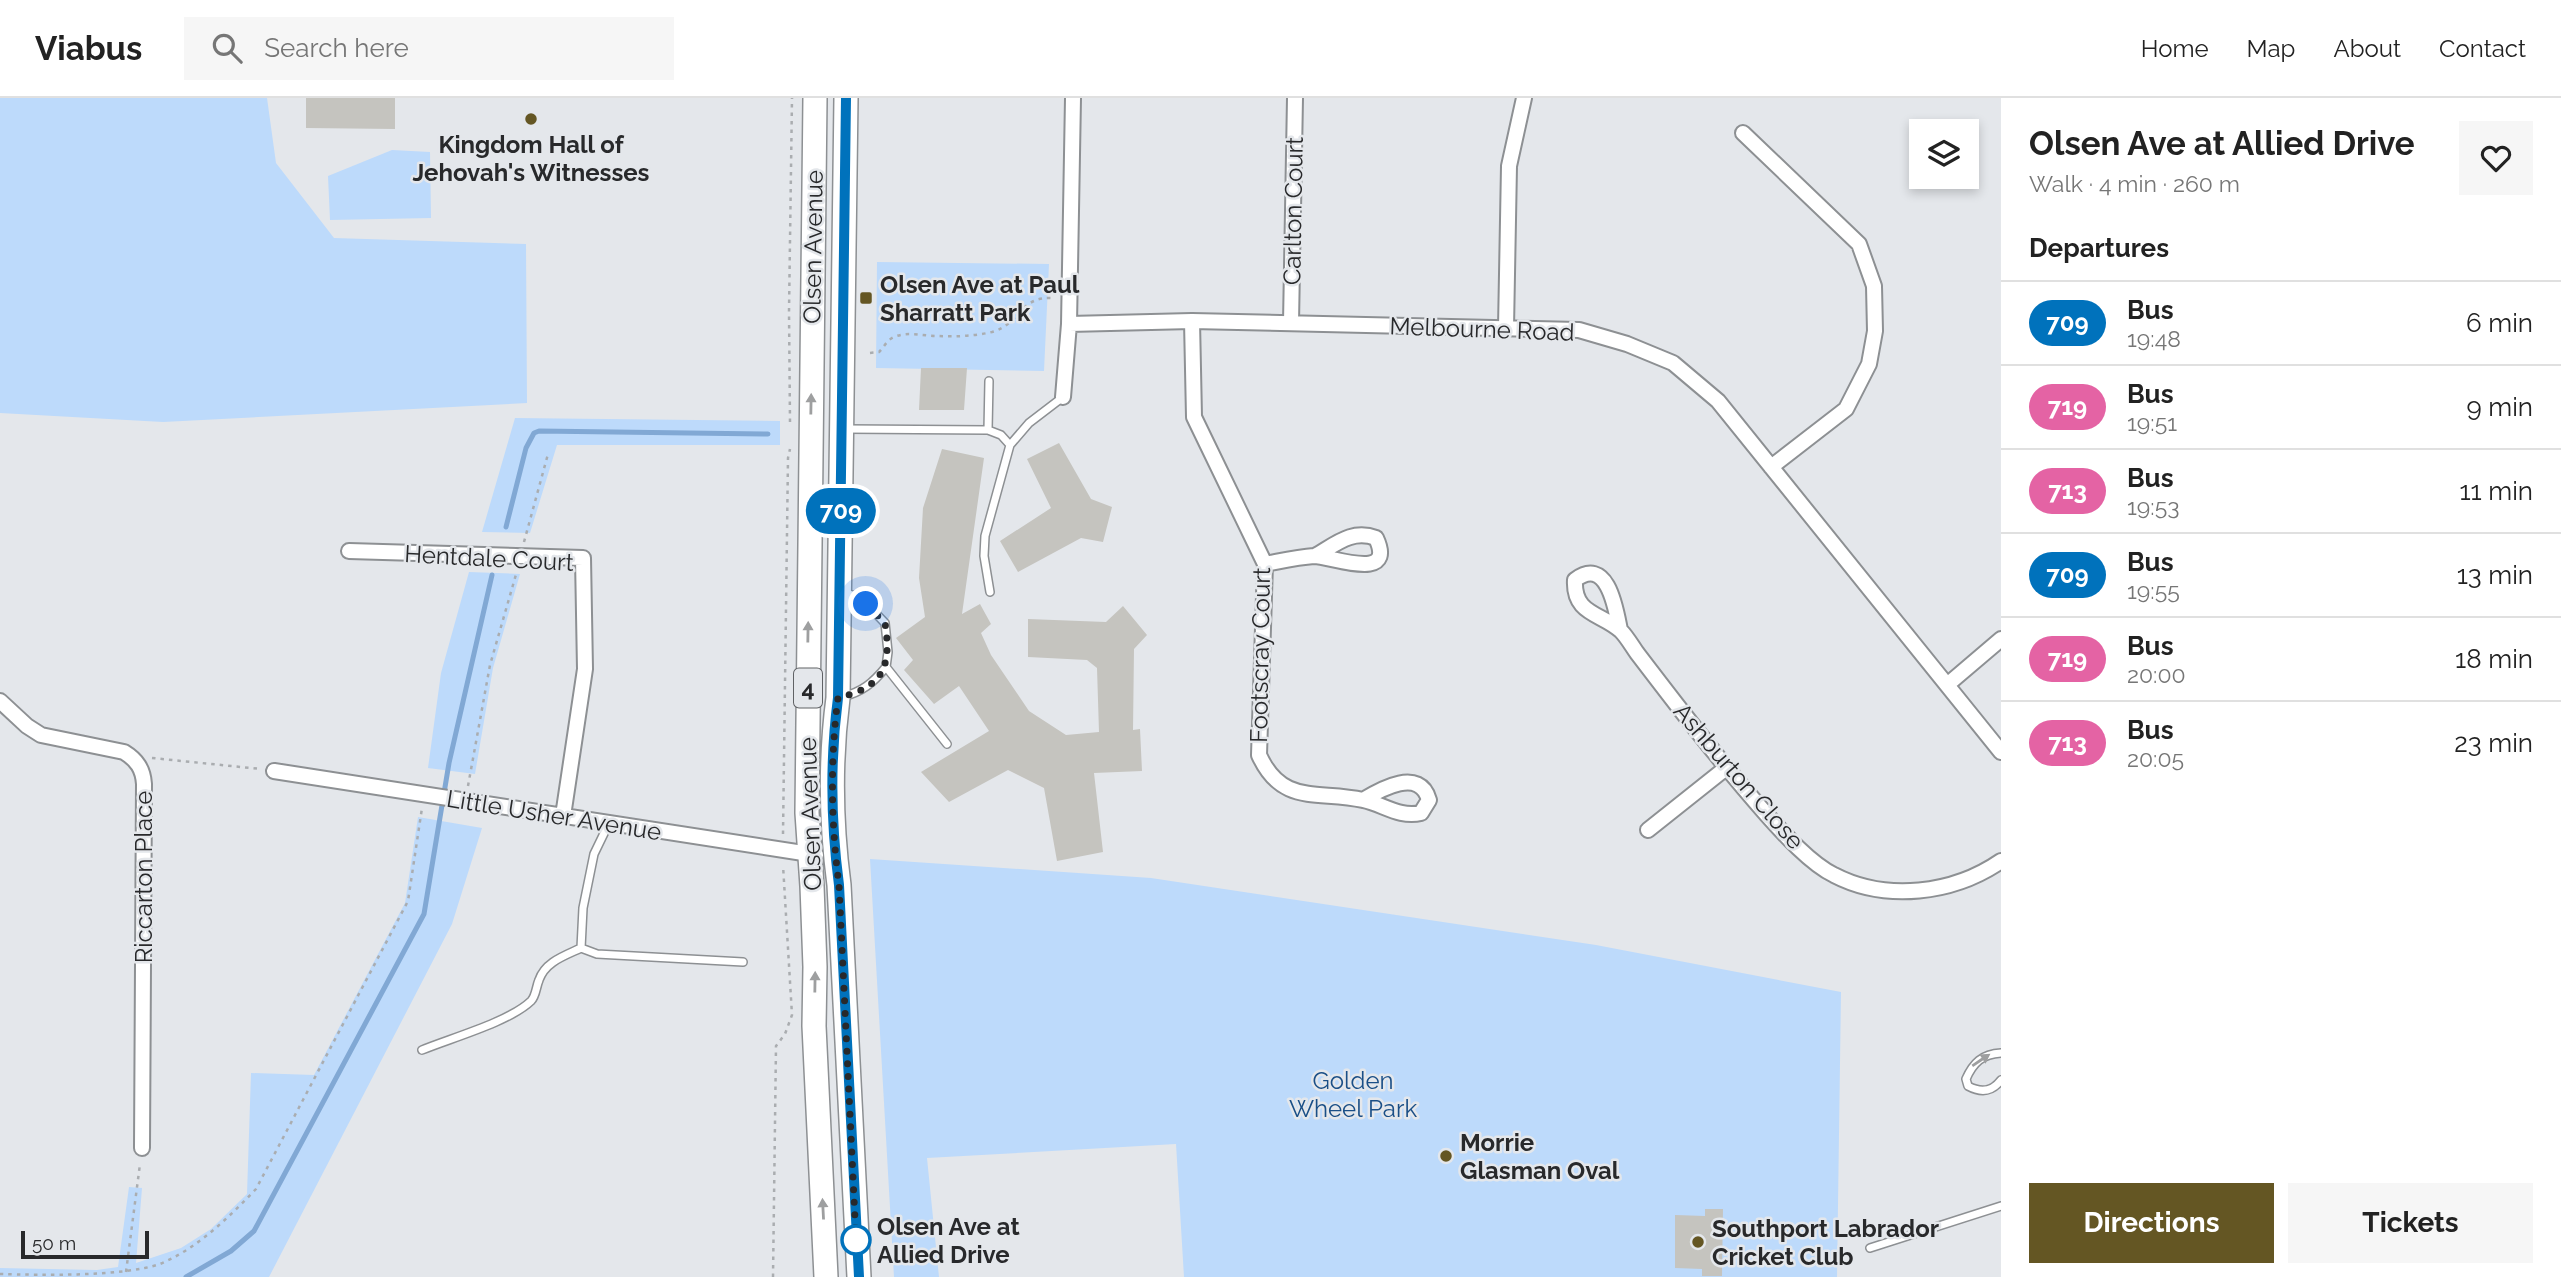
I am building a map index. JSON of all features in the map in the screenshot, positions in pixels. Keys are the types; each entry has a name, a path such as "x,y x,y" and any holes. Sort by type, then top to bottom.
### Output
{"main road":[{"name":"Olsen Avenue","path":"815,98 808,855 813,913 814,1026 826,1277"},
{"name":"Olsen Avenue","path":"846,98 838,698 834,730 835,854 839,885 859,1277"}],"street":[{"path":"1063,397 1069,324 1073,98"},
{"name":"Carlton Court","path":"1291,323 1295,98"},
{"path":"1506,328 1509,166 1524,98"},
{"path":"1743,133 1859,244 1874,286 1875,331 1869,364 1846,409 1771,467"},
{"name":"Melbourne Road","path":"1069,324 1192,321 1579,330 1627,344 1673,363 1718,401 2001,752"},
{"name":"Footscray Court","path":"1192,321 1194,417 1265,564 1259,755 1264,768 1275,781 1301,794 1363,800"},
{"name":"Hentdale Court","path":"349,551 583,558 585,669 563,816"},
{"path":"1265,564 1315,556"},
{"name":"Ashburton Close","path":"1620,630 1726,768 1790,840 1833,875 1879,891 1935,889 1981,875 2001,862"},
{"path":"1947,685 2001,639"},
{"name":"Riccarton Place","path":"0,701 41,735 124,752 140,767 144,784 142,1148"},
{"path":"1648,830 1726,768"},
{"name":"Little Usher Avenue","path":"274,771 808,855 835,854"}],"lane":[{"path":"988,430 989,381"},
{"path":"990,592 984,556 985,536 1010,445 1029,423 1063,397"},
{"path":"842,429 988,430 1001,435 1010,445"},
{"path":"838,698 858,694 875,681 886,667 888,652 885,623 860,597 840,592"},
{"path":"886,667 947,744"},
{"path":"581,948 583,908 594,854 609,823"},
{"path":"422,1050 468,1034 521,1009 534,999 545,967 581,948 597,954 743,962"},
{"path":"2001,1053 1986,1054 1971,1066 1966,1079 1969,1086 1977,1091 1990,1090 2001,1080"},
{"path":"1870,1248 2001,1206"}],"path":[{"path":"792,98 789,404 792,430"},
{"path":"870,353 878,352 897,335 940,337 992,332 1008,323 1033,299 1052,298"},
{"path":"773,1277 776,1046 785,1034 792,1015 782,850 788,471 792,442"},
{"path":"524,544 548,454"},
{"path":"466,801 490,665 519,564"},
{"path":"135,760 159,758 274,771"},
{"path":"0,1274 126,1272 159,1264 193,1247 230,1217 256,1189 408,901 424,794"},
{"path":"126,1272 142,1148"}],"green space":[{"path":"0,98 267,98 276,163 334,238 526,244 527,403 163,422 0,413"},
{"path":"392,150 430,152 431,218 330,220 328,176"},
{"path":"877,262 1049,264 1044,371 876,368"},
{"path":"515,418 780,421 780,445 557,445 530,533 482,532"},
{"path":"469,572 520,574 493,668 475,774 428,768 441,673"},
{"path":"418,817 482,828 452,924 269,1277 0,1277 0,1268 97,1270 118,1267 129,1187 142,1188 136,1263 181,1248 211,1229 247,1194 251,1073 314,1075 405,903"},
{"name":"Golden Wheel Park","path":"870,859 1151,878 1596,945 1841,992 1837,1277 1184,1277 1176,1144 927,1158 939,1277 894,1277"}],"building":[{"path":"306,98 395,98 395,129 306,128"},
{"path":"921,368 967,368 964,410 919,410"},
{"path":"1059,443 1091,499 1112,507 1103,542 1081,538 1018,572 1000,541 1051,508 1027,459"},
{"path":"942,449 984,458 962,614 980,604 991,624 981,633 991,655 1029,711 1066,735 1099,732 1097,668 1087,660 1028,657 1028,619 1106,622 1123,606 1147,635 1134,649 1133,730 1140,729 1142,771 1094,773 1103,852 1057,861 1044,788 1008,770 949,802 921,772 989,731 959,686 934,704 904,670 913,660 896,638 925,617 919,578 923,508"},
{"name":"Southport Labrador Cricket Club","path":"1705,1209 1723,1209 1722,1276 1702,1276 1702,1269 1675,1268 1675,1215 1705,1216"}],"waterway":[{"path":"506,527 526,448 534,433 539,431 768,434"},
{"path":"186,1277 231,1251 254,1231 424,914 449,763 492,575"}],"bus line":[{"name":"709","path":"846,98 838,698 833,781 859,1277"}],"place":[{"name":"Kingdom Hall of Jehovah's Witnesses","path":"531,119"},
{"name":"Olsen Ave at Paul Sharratt Park","path":"866,298"},
{"name":"Morrie Glasman Oval","path":"1446,1156"},
{"name":"Olsen Ave at Allied Drive","path":"856,1240"},
{"name":"Southport Labrador Cricket Club","path":"1698,1242"}],"route":[{"path":"856,1240 833,781 838,698 858,694 875,681 886,667 888,652 885,623 866,604"}]}
